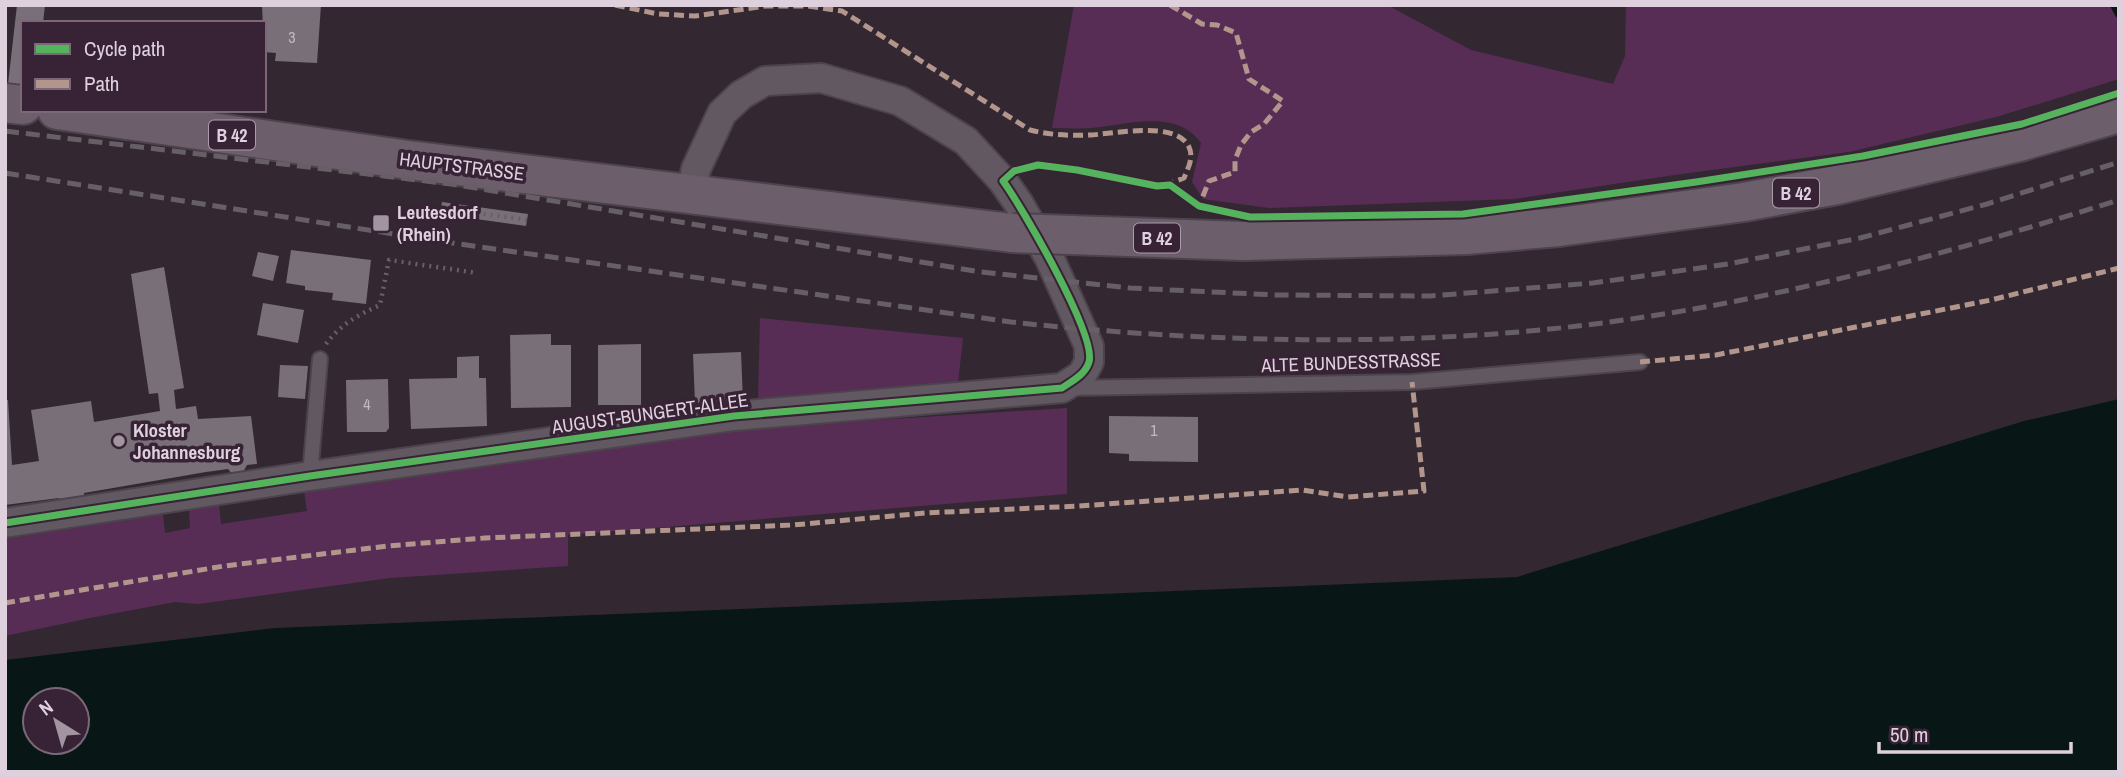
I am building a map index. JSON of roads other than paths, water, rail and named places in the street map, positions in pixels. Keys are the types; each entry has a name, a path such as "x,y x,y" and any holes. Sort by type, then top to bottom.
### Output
{"main road":[{"name":"HAUPTSTRASSE","path":"71,112 408,160 1012,233 1243,241 1466,235 1559,227 1744,202 1837,185 2019,142 2119,113"}],"street":[{"path":"691,194 696,169 722,113 741,95 765,80 821,78 900,101 966,141 1003,181 1049,257 1089,346 1089,362 1082,375 1062,388"},
{"name":"AUGUST-BUNGERT-ALLEE","path":"5,523 310,476 734,416 1062,388"}],"lane":[{"path":"310,476 320,359"},
{"name":"ALTE BUNDESSTRASSE","path":"1062,388 1412,382 1640,362"}],"waterway":[{"path":"2114,5 2119,14"}],"railway":[{"path":"5,131 451,184 981,272 1130,288 1277,295 1430,296 1593,283 1728,264 1860,238 1987,204 2119,162"},
{"path":"5,173 438,241 1011,322 1153,334 1298,340 1443,337 1586,325 1654,316 1855,275 1987,240 2119,200"}],"place":[{"name":"Leutesdorf (Rhein)","path":"381,223"},
{"name":"Kloster Johannesburg","path":"119,441"}]}
